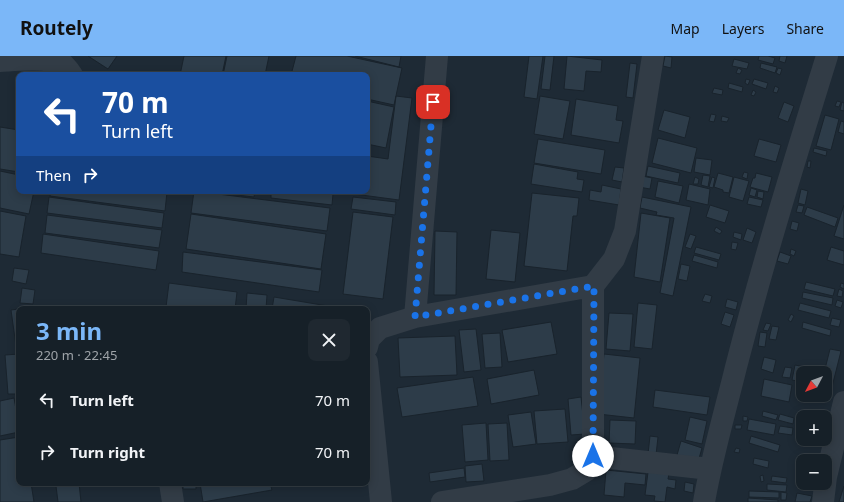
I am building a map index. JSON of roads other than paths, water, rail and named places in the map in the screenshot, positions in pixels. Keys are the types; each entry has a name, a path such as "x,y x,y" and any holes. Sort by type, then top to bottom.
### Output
{"street":[{"path":"415,317 437,56"},
{"path":"442,502 550,485 572,479 587,470 593,456 594,286 614,259 625,231 653,56"},
{"path":"704,502 710,468 758,284 790,172 827,56"},
{"path":"0,61 31,59 58,62 64,65 70,72"},
{"path":"370,338 380,328 415,317 594,286"},
{"path":"370,392 381,502"},
{"path":"823,502 826,477 844,402"},
{"path":"593,456 710,468"},
{"path":"170,486 173,502"}]}
